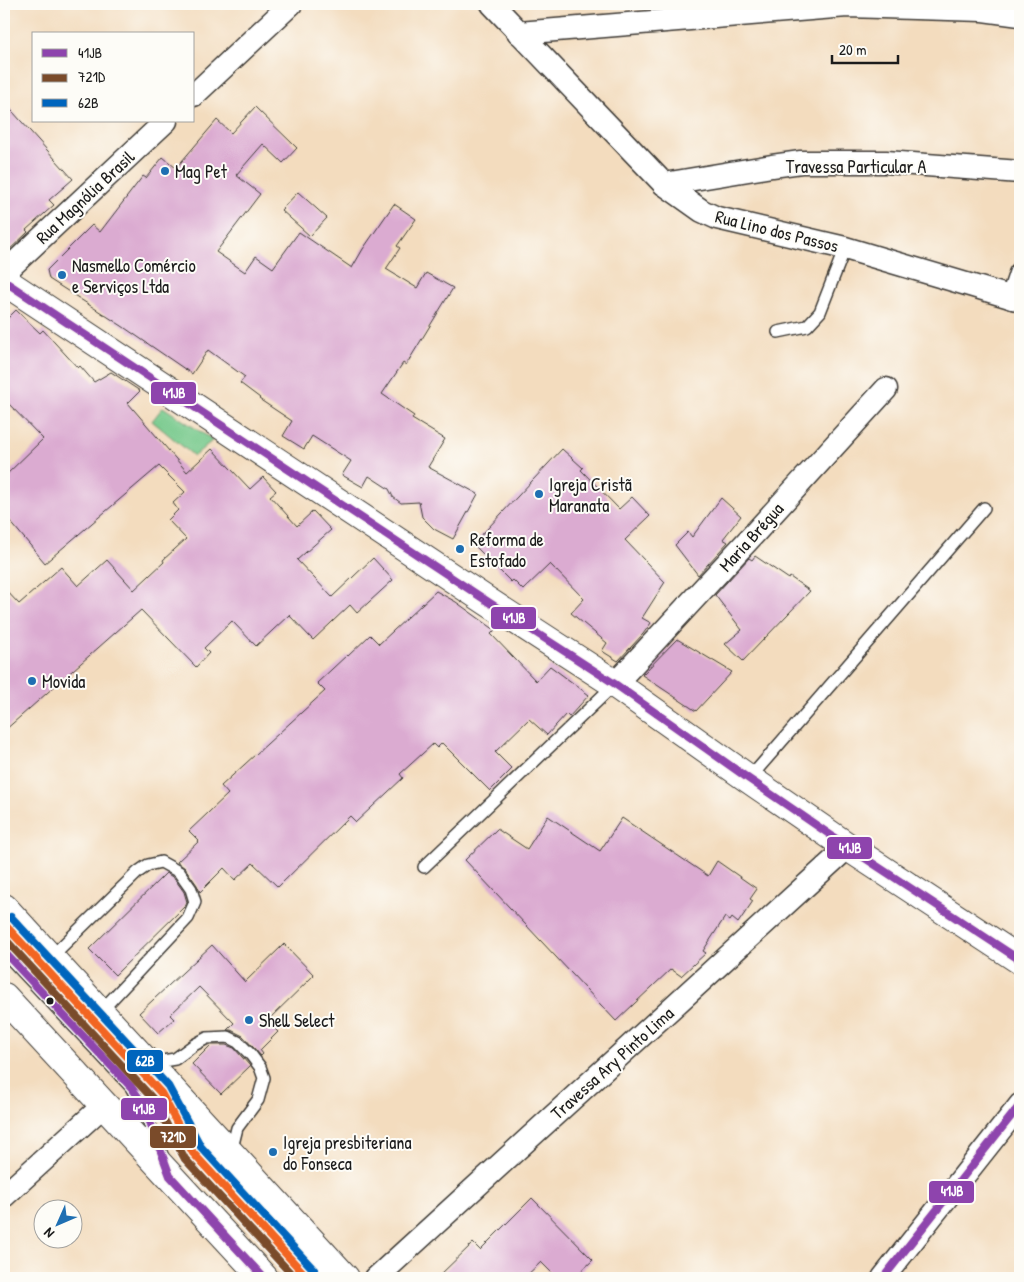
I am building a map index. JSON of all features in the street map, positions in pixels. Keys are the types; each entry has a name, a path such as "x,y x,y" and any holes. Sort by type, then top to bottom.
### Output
{"main road":[{"path":"4,281 615,684 848,847 1020,960"},
{"path":"4,908 345,1278"},
{"path":"4,997 170,1176 255,1275"}],"street":[{"path":"195,94 290,4"},
{"name":"Rua Lino dos Passos","path":"492,4 664,184 702,211 717,218 845,248 1016,299"},
{"path":"519,33 847,6 983,10 1020,14"},
{"name":"Rua Magnólia Brasil","path":"4,273 165,122"},
{"name":"Travessa Particular A","path":"664,184 800,162 886,162 1020,172"},
{"path":"1016,299 1020,274"},
{"name":"Maria Brégua","path":"615,684 886,389"},
{"name":"Travessa Ary Pinto Lima","path":"376,1278 848,847"},
{"path":"4,1196 104,1105"},
{"path":"883,1278 1020,1105"}],"lane":[{"path":"778,332 807,326 820,312 845,248"},
{"path":"749,779 984,508"},
{"path":"424,867 615,684"},
{"path":"50,958 138,872 148,865 161,862 179,872 191,889 195,902 188,918 100,1012"},
{"path":"4,924 162,1093 193,1153 308,1278"},
{"path":"4,952 139,1098 170,1176"},
{"path":"147,1064 175,1059 207,1038 228,1038 238,1042 251,1054 260,1067 264,1078 258,1100 237,1128 230,1154"}],"green space":[{"path":"163,407 213,440 194,456 152,421"}],"building":[{"path":"4,102 73,179 49,200 54,205 26,230 28,232 4,255"},
{"path":"255,107 297,148 283,163 263,144 236,175 260,194 216,252 245,272 256,256 273,268 299,232 352,268 394,204 416,219 397,246 400,248 386,269 417,288 426,273 453,288 406,365 403,363 382,394 414,416 412,419 445,439 428,467 478,494 453,539 434,529 422,517 419,502 401,503 393,497 389,489 369,476 363,487 342,475 351,461 312,436 304,449 283,436 292,421 259,399 240,383 245,377 208,350 192,374 49,279 47,270 92,225 100,232 143,176 146,178 163,157 176,168 217,120 231,133"},
{"path":"298,192 327,218 310,236 281,210"},
{"path":"16,310 40,333 43,330 78,368 80,366 94,382 111,372 140,391 128,403 187,472 212,449 250,489 263,477 276,491 270,496 297,526 313,511 331,530 297,560 332,597 373,558 393,580 357,613 350,605 313,640 289,615 256,646 232,621 204,648 209,653 196,667 141,610 4,731 4,588 19,604 61,567 78,586 107,560 134,590 186,539 168,520 178,510 173,503 185,492 159,466 45,563 4,514 4,477 43,439 4,399 4,322"},
{"path":"562,449 583,468 581,470 619,509 632,497 650,516 625,540 665,582 642,618 651,623 618,661 602,651 607,643 571,613 584,599 550,564 523,590 513,580 511,582 473,544"},
{"path":"721,498 741,516 723,539 728,542 698,575 675,545 688,532 692,537"},
{"path":"755,556 810,591 743,661 725,644 742,630 715,595 749,558 752,560"},
{"path":"436,591 456,602 495,630 491,634 536,681 550,666 589,695 569,717 566,714 547,735 529,719 495,752 512,769 490,791 442,743 437,748 433,744 400,774 403,778 356,822 350,816 278,887 253,863 235,880 224,868 200,892 185,868 177,862 199,841 189,831 228,794 221,786 325,691 317,683 347,655 370,635 379,644"},
{"path":"677,639 732,672 696,711 642,675"},
{"path":"548,816 600,851 622,818 708,876 717,861 757,889 750,899 753,901 738,923 732,918 730,921 725,917 703,951 706,953 681,976 671,969 616,1021 465,860 497,829 527,849"},
{"path":"166,873 174,878 184,892 187,902 185,906 115,975 89,949"},
{"path":"284,944 314,975 267,1021 278,1032 260,1050 263,1054 261,1056 243,1036 227,1030 234,1023 199,987 170,1015 174,1019 158,1033 139,1013 212,945 245,982"},
{"path":"211,1045 226,1045 234,1048 250,1066 221,1094 192,1064"},
{"path":"532,1198 593,1260 574,1278 557,1278 541,1262 524,1278 437,1278 473,1243 480,1250"}],"transit line":[{"name":"41JB","path":"4,281 615,684 848,847 1020,960"},
{"name":"62B","path":"11,917 168,1086 201,1147 315,1271"},
{"path":"4,924 161,1093 193,1153 308,1278"},
{"name":"721D","path":"4,938 153,1099 185,1159 295,1278"},
{"name":"41JB","path":"4,952 131,1087 139,1098 150,1122 170,1176 264,1278"},
{"name":"41JB","path":"883,1278 1020,1105"}],"place":[{"name":"Mag Pet","path":"165,171"},
{"name":"Nasmello Comércio e Serviços Ltda","path":"62,275"},
{"name":"Igreja Cristã Maranata","path":"539,494"},
{"name":"Reforma de Estofado","path":"460,549"},
{"name":"Movida","path":"32,681"},
{"name":"Shell Select","path":"249,1020"},
{"name":"Igreja presbiteriana do Fonseca","path":"273,1152"}]}
